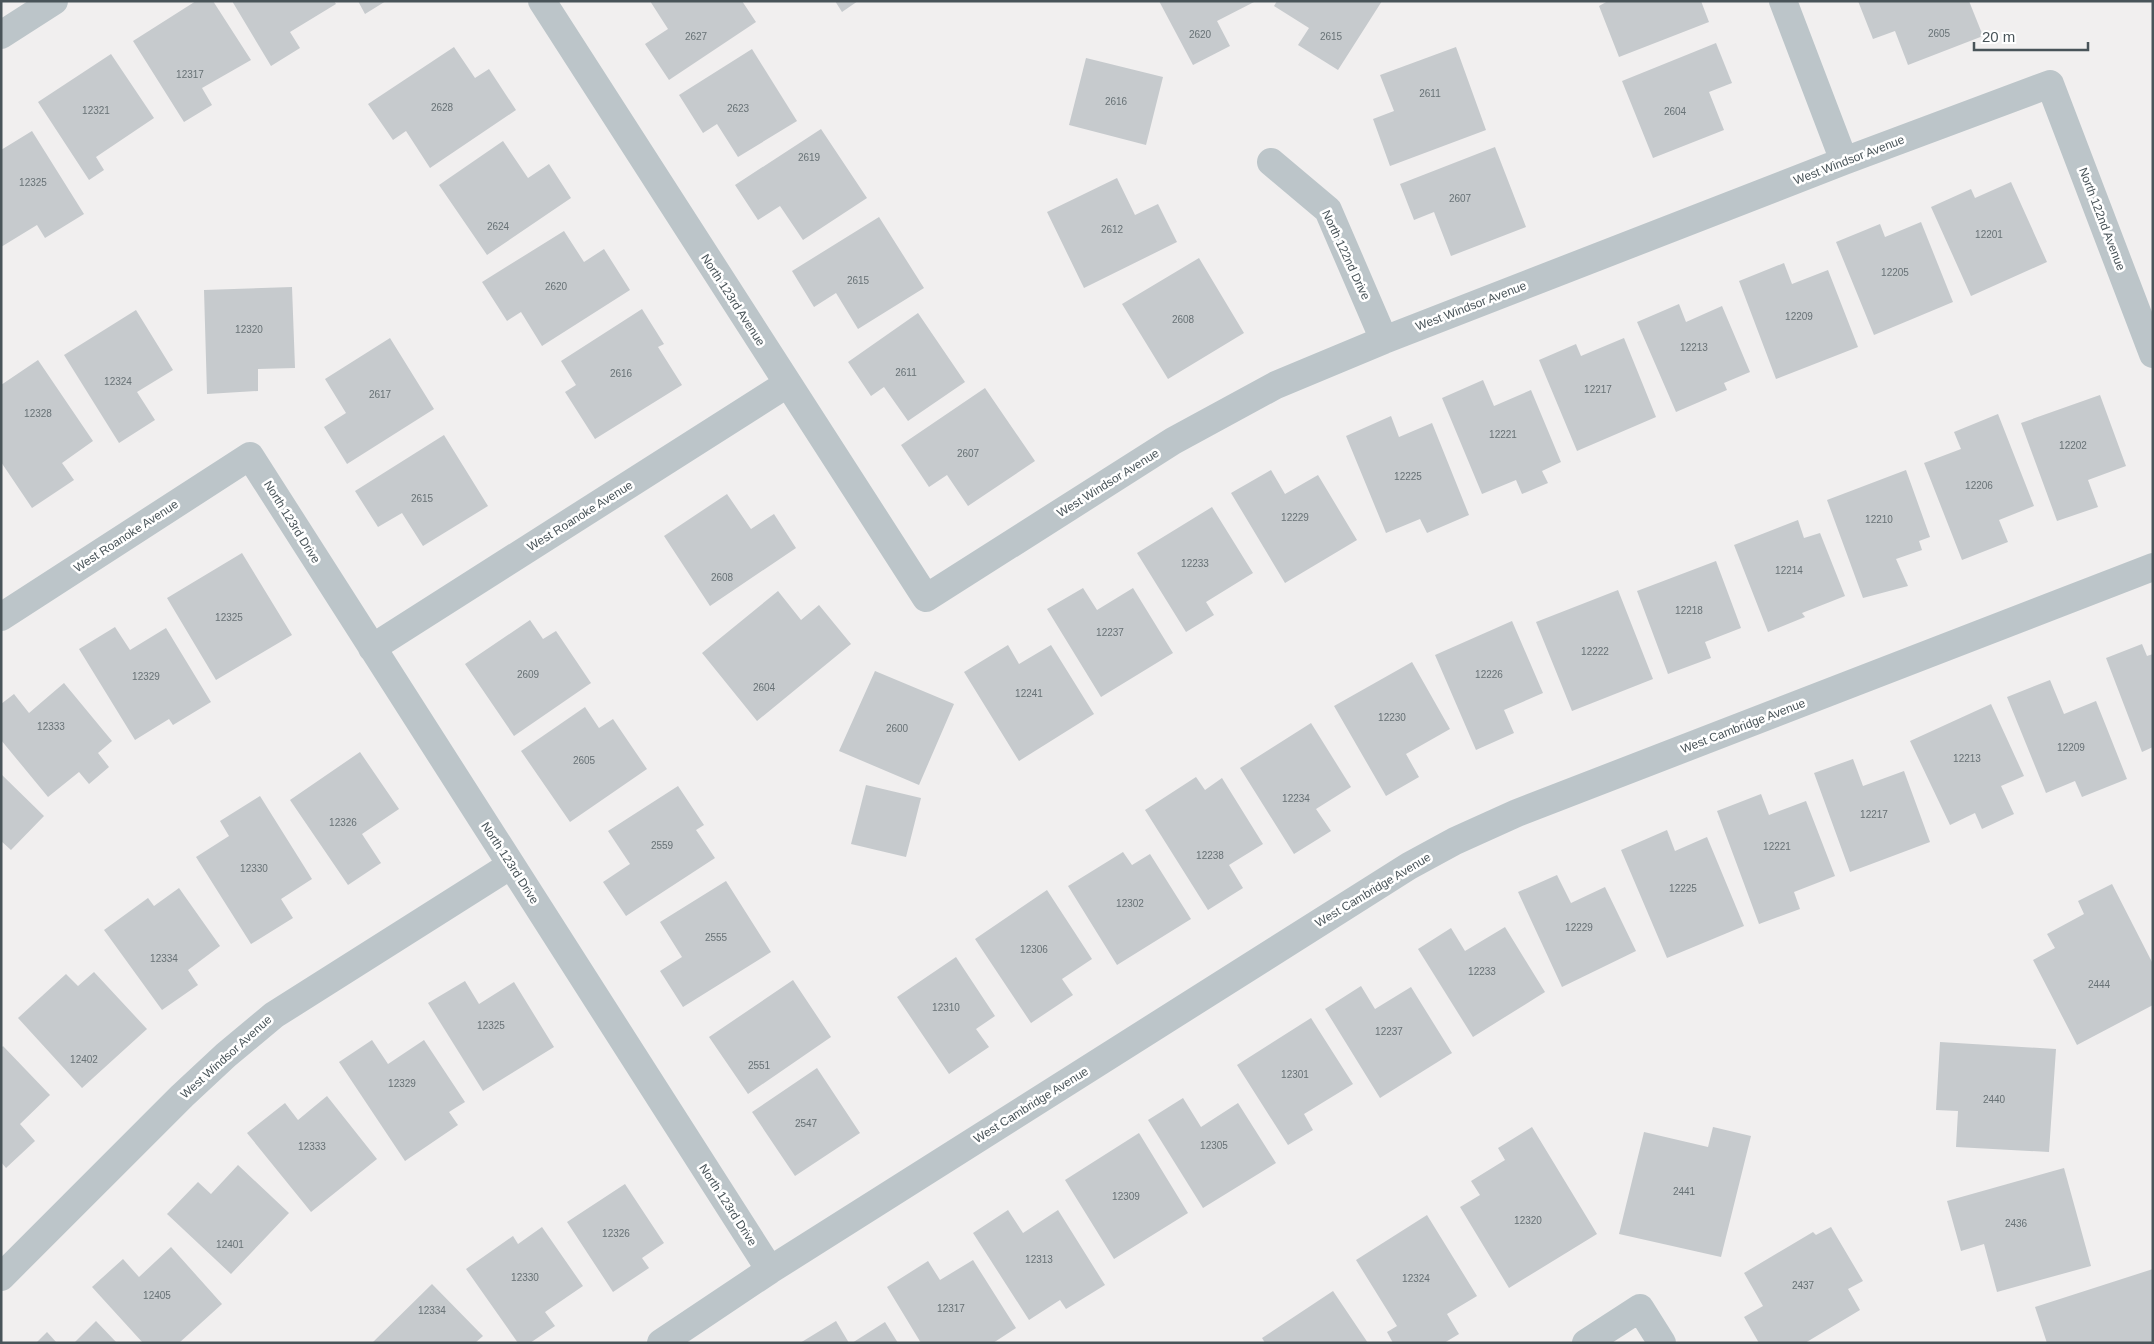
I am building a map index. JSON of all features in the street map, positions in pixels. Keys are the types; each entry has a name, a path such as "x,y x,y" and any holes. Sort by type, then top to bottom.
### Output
{"street":[{"path":"1,35 54,1"},
{"name":"North 123rd Avenue","path":"542,1 926,598"},
{"path":"1783,1 1844,161"},
{"name":"West Windsor Avenue","path":"926,598 1221,413 1276,385 1384,340 1844,161 2050,84"},
{"name":"North 122nd Avenue","path":"2050,84 2153,354"},
{"name":"North 122nd Drive","path":"1271,162 1328,210 1384,340"},
{"name":"West Roanoke Avenue","path":"372,648 787,384"},
{"name":"West Roanoke Avenue","path":"1,616 250,456"},
{"name":"North 123rd Drive","path":"250,456 770,1270"},
{"name":"West Cambridge Avenue","path":"661,1343 770,1270 1409,866 1455,841 1517,813 2153,567"},
{"name":"West Windsor Avenue","path":"1,1277 182,1096 274,1015 511,865"},
{"path":"1586,1343 1640,1308 1662,1343"}],"building":[{"path":"196,1 213,1 251,60 202,88 212,105 184,122 133,41"},
{"path":"232,1 334,1 336,4 290,32 300,48 271,66"},
{"path":"358,1 386,1 365,14"},
{"path":"650,1 742,1 756,22 669,80 645,44 668,29"},
{"path":"835,1 858,1 842,12"},
{"path":"1159,1 1256,1 1217,21 1230,46 1193,65"},
{"path":"1277,1 1382,1 1338,70 1298,45 1309,28 1274,6"},
{"path":"1608,1 1701,1 1709,22 1619,57 1599,6"},
{"path":"1858,1 1969,1 1983,36 1908,65 1895,31 1873,39"},
{"path":"1716,43 1732,83 1709,92 1724,130 1653,158 1622,81"},
{"path":"454,47 475,78 489,69 516,110 430,168 406,131 393,140 368,104"},
{"path":"1456,47 1486,130 1390,166 1373,119 1394,111 1380,75"},
{"path":"752,49 797,121 738,157 717,124 703,133 679,95"},
{"path":"111,54 154,118 96,157 104,170 89,180 38,102"},
{"path":"1086,58 1163,77 1146,145 1069,125"},
{"path":"821,129 867,198 803,240 780,206 758,220 735,185"},
{"path":"32,131 84,214 45,238 37,225 1,247 1,150"},
{"path":"503,141 528,178 549,164 571,198 487,255 439,185"},
{"path":"1495,147 1526,227 1451,256 1434,212 1414,220 1400,184"},
{"path":"1117,178 1135,215 1158,204 1177,242 1084,288 1047,212"},
{"path":"2011,182 2047,262 1971,296 1931,207 1971,189 1975,198"},
{"path":"879,217 924,288 858,329 836,293 814,307 792,271"},
{"path":"1921,222 1953,302 1874,335 1836,242 1880,224 1885,237"},
{"path":"564,231 584,262 604,249 630,290 542,346 521,312 507,321 482,282"},
{"path":"1199,258 1244,333 1168,379 1122,304"},
{"path":"1784,263 1792,284 1828,270 1858,347 1776,379 1739,281"},
{"path":"292,287 295,368 258,369 258,391 207,394 204,290"},
{"path":"1679,304 1686,322 1722,306 1750,372 1724,383 1727,390 1676,412 1637,322"},
{"path":"642,309 664,344 658,347 682,385 595,439 565,392 576,385 561,361"},
{"path":"136,310 173,370 137,392 155,420 119,443 64,355"},
{"path":"918,313 965,382 908,421 884,387 871,396 848,362"},
{"path":"390,338 434,409 347,464 324,427 346,413 325,379"},
{"path":"1624,338 1656,417 1577,451 1539,360 1576,344 1581,356"},
{"path":"38,360 93,441 62,463 74,480 32,508 1,462 1,385"},
{"path":"1483,380 1494,406 1531,390 1561,462 1542,471 1548,483 1522,494 1516,480 1482,494 1442,398"},
{"path":"985,388 1035,461 968,506 947,475 929,487 901,445"},
{"path":"2100,395 2126,466 2088,480 2098,507 2057,521 2021,423"},
{"path":"1998,414 2034,506 1999,520 2008,542 1962,560 1924,463 1961,449 1954,432"},
{"path":"1391,416 1399,437 1432,423 1469,515 1427,533 1420,519 1386,533 1346,436"},
{"path":"444,435 488,506 423,546 402,513 378,527 355,491"},
{"path":"1271,470 1285,494 1318,475 1357,540 1285,583 1231,493"},
{"path":"1906,470 1930,537 1919,541 1922,550 1896,559 1908,586 1863,598 1827,500"},
{"path":"727,494 751,529 774,514 796,548 710,606 664,536"},
{"path":"1212,507 1253,573 1206,602 1214,615 1186,632 1137,553"},
{"path":"1798,520 1804,538 1820,533 1845,596 1802,613 1805,617 1768,632 1734,545"},
{"path":"242,553 292,635 216,680 167,598"},
{"path":"1716,561 1741,628 1705,642 1711,658 1668,674 1637,591"},
{"path":"1083,588 1097,610 1133,588 1173,653 1101,697 1047,609"},
{"path":"1618,590 1653,679 1572,711 1536,622"},
{"path":"778,591 801,620 819,605 851,644 757,721 702,653"},
{"path":"530,620 543,639 556,631 591,683 514,736 465,664"},
{"path":"1512,621 1543,693 1504,710 1514,733 1476,750 1435,655"},
{"path":"115,627 130,650 166,628 211,702 173,725 169,719 135,740 79,649"},
{"path":"2142,644 2147,656 2153,654 2153,747 2142,752 2106,658"},
{"path":"1008,645 1019,664 1051,645 1094,714 1019,761 964,672"},
{"path":"1412,662 1450,729 1406,754 1419,777 1386,796 1334,706"},
{"path":"875,671 954,704 919,785 839,751"},
{"path":"2050,680 2064,714 2096,701 2127,779 2082,797 2075,781 2046,793 2007,697"},
{"path":"64,683 112,741 98,753 109,767 89,784 79,772 48,797 1,740 1,704 14,694 29,713"},
{"path":"1991,704 2024,776 2001,786 2014,814 1982,829 1975,813 1950,825 1910,741"},
{"path":"585,707 599,728 613,719 647,769 570,822 521,751"},
{"path":"1311,723 1351,787 1316,809 1331,831 1294,854 1240,768"},
{"path":"360,752 399,809 362,834 381,863 348,885 290,800"},
{"path":"1853,759 1863,786 1904,771 1930,842 1850,872 1814,773"},
{"path":"1,774 44,816 11,850 1,841"},
{"path":"1196,777 1205,790 1222,778 1263,844 1229,865 1243,888 1208,910 1145,810"},
{"path":"866,785 921,798 906,857 851,844"},
{"path":"678,786 704,825 696,830 715,858 626,916 603,882 630,864 608,831"},
{"path":"1761,794 1769,815 1806,801 1835,876 1794,892 1800,909 1759,924 1717,811"},
{"path":"260,796 312,879 281,899 293,918 251,944 196,857 229,836 220,821"},
{"path":"1667,830 1675,851 1707,837 1744,926 1667,958 1621,850"},
{"path":"1123,852 1132,865 1150,854 1191,919 1117,965 1068,886"},
{"path":"1557,875 1571,903 1605,887 1636,951 1562,987 1518,892"},
{"path":"726,881 771,952 683,1007 660,971 682,957 660,922"},
{"path":"2112,884 2153,964 2153,1005 2077,1045 2033,960 2055,948 2047,934 2084,914 2078,901"},
{"path":"179,888 220,946 188,970 198,985 162,1010 104,930 148,898 154,906"},
{"path":"1047,890 1092,959 1062,979 1073,995 1031,1023 975,939"},
{"path":"1505,927 1545,992 1473,1037 1418,949 1451,928 1465,951"},
{"path":"956,957 995,1016 976,1029 989,1047 949,1074 897,997"},
{"path":"94,972 147,1029 82,1088 18,1018 66,974 78,986"},
{"path":"793,980 831,1037 748,1094 709,1037"},
{"path":"465,981 479,1004 514,982 554,1047 483,1091 428,1003"},
{"path":"1361,986 1375,1009 1411,987 1452,1053 1380,1098 1325,1009"},
{"path":"1311,1018 1353,1084 1304,1114 1313,1130 1288,1145 1237,1065"},
{"path":"372,1040 388,1064 424,1040 465,1102 449,1112 458,1125 405,1161 339,1062"},
{"path":"1940,1042 2056,1049 2049,1152 1956,1147 1958,1111 1936,1110"},
{"path":"3,1046 50,1095 20,1124 35,1141 6,1168 1,1162 1,1048"},
{"path":"817,1068 860,1133 795,1176 752,1112"},
{"path":"327,1096 377,1159 311,1212 247,1133 285,1103 298,1120"},
{"path":"1183,1098 1201,1127 1238,1103 1276,1163 1203,1208 1148,1120"},
{"path":"1532,1127 1597,1234 1509,1288 1460,1207 1480,1195 1471,1181 1505,1160 1498,1148"},
{"path":"1713,1127 1751,1136 1721,1257 1619,1234 1644,1132 1708,1147"},
{"path":"1139,1133 1188,1213 1114,1259 1065,1180"},
{"path":"238,1165 289,1213 231,1274 167,1214 198,1182 211,1194"},
{"path":"2064,1168 2091,1266 1997,1292 1984,1244 1961,1251 1947,1201"},
{"path":"625,1184 664,1243 642,1258 649,1268 613,1292 567,1222"},
{"path":"1008,1210 1023,1233 1058,1210 1105,1285 1066,1309 1060,1300 1029,1320 973,1233"},
{"path":"1427,1215 1477,1296 1447,1314 1459,1334 1444,1343 1393,1343 1387,1332 1397,1326 1356,1260"},
{"path":"542,1227 583,1286 545,1312 555,1326 530,1343 518,1343 466,1269 513,1236 518,1244"},
{"path":"1831,1227 1863,1281 1848,1289 1860,1310 1805,1343 1759,1343 1744,1317 1763,1306 1744,1273 1813,1232 1816,1235"},
{"path":"171,1247 222,1304 179,1343 143,1343 92,1287 123,1259 139,1277"},
{"path":"973,1260 1016,1328 993,1343 921,1343 887,1287 928,1261 940,1280"},
{"path":"2153,1269 2153,1343 2047,1343 2035,1307"},
{"path":"432,1284 483,1336 475,1343 372,1343"},
{"path":"1333,1291 1368,1343 1265,1343 1262,1338"},
{"path":"96,1321 117,1343 74,1343"},
{"path":"836,1321 849,1343 800,1343"},
{"path":"885,1322 898,1343 852,1343"},
{"path":"47,1332 57,1343 36,1343"}]}
